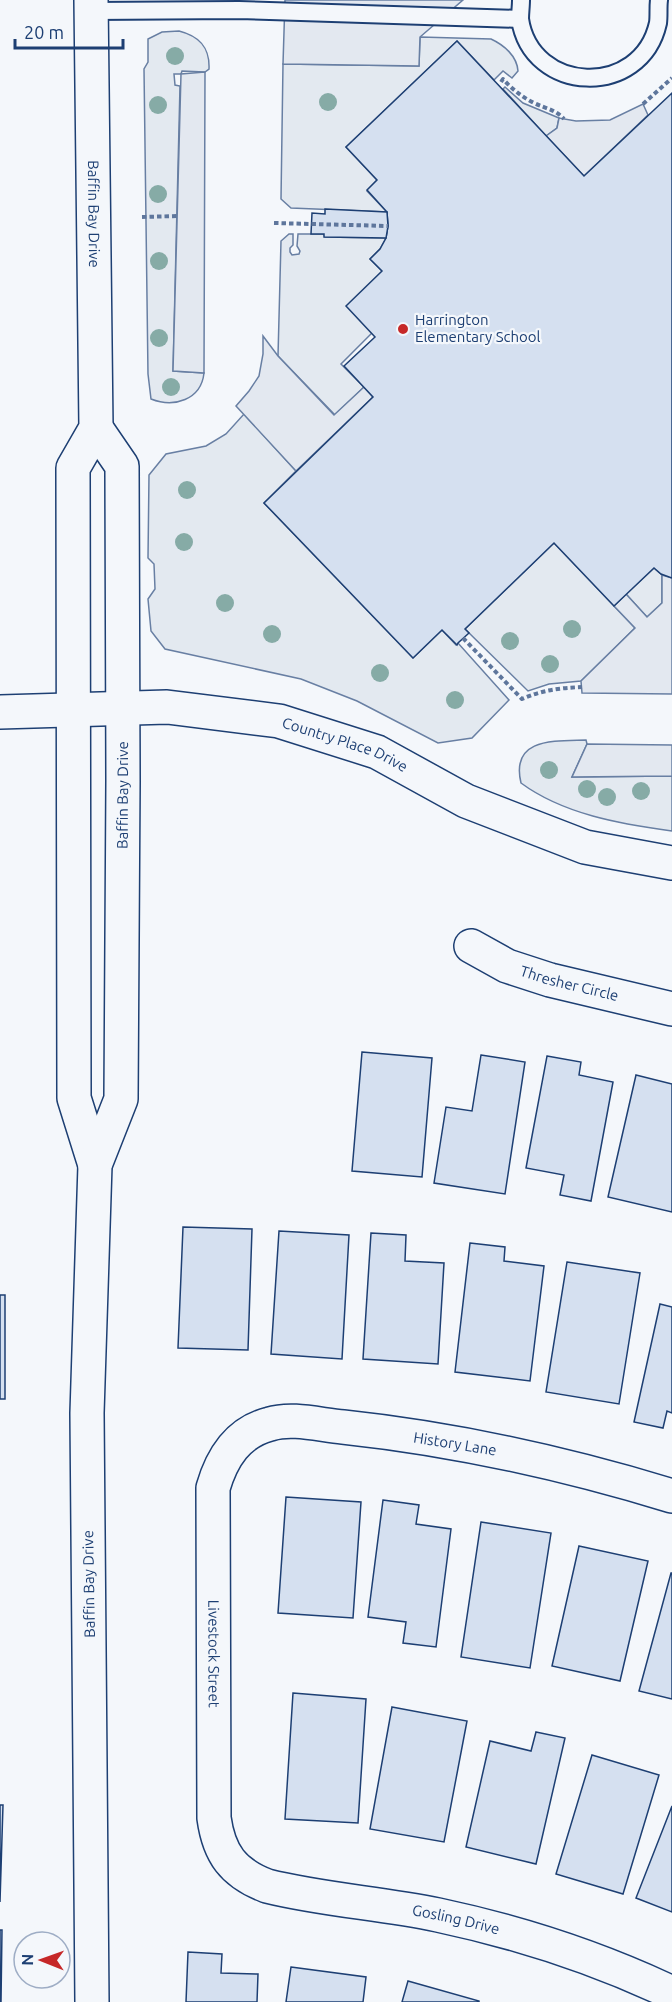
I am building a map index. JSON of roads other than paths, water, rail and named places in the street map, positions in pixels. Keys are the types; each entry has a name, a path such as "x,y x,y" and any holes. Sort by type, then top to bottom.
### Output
{"street":[{"name":"Baffin Bay Drive","path":"91,5 96,428 73,468 73,710 74,1098 95,1166 87,1413 93,2002"},
{"name":"Baffin Bay Drive","path":"95,1166 121,1099 123,707 122,466 96,428"},
{"name":"Country Place Drive","path":"0,712 167,707 279,721 377,752 466,801 585,847 672,864"},
{"name":"Thresher Circle","path":"471,946 507,966 550,980 672,1009"},
{"name":"History Lane","path":"238,1440 271,1423 292,1422 366,1430 483,1447 605,1475 672,1496"},
{"name":"Livestock Street","path":"235,1869 223,1852 216,1834 214,1818 213,1488 218,1470 238,1440"},
{"name":"Gosling Drive","path":"235,1869 251,1880 283,1890 439,1915 519,1936 588,1958 672,1993"}],"lane":[{"path":"521,0 520,19 528,42 543,61 564,74 588,79 612,75 633,64 649,46 658,23 659,0"},
{"path":"91,5 520,19"}],"place":[{"name":"Harrington Elementary School","path":"403,329"}]}
